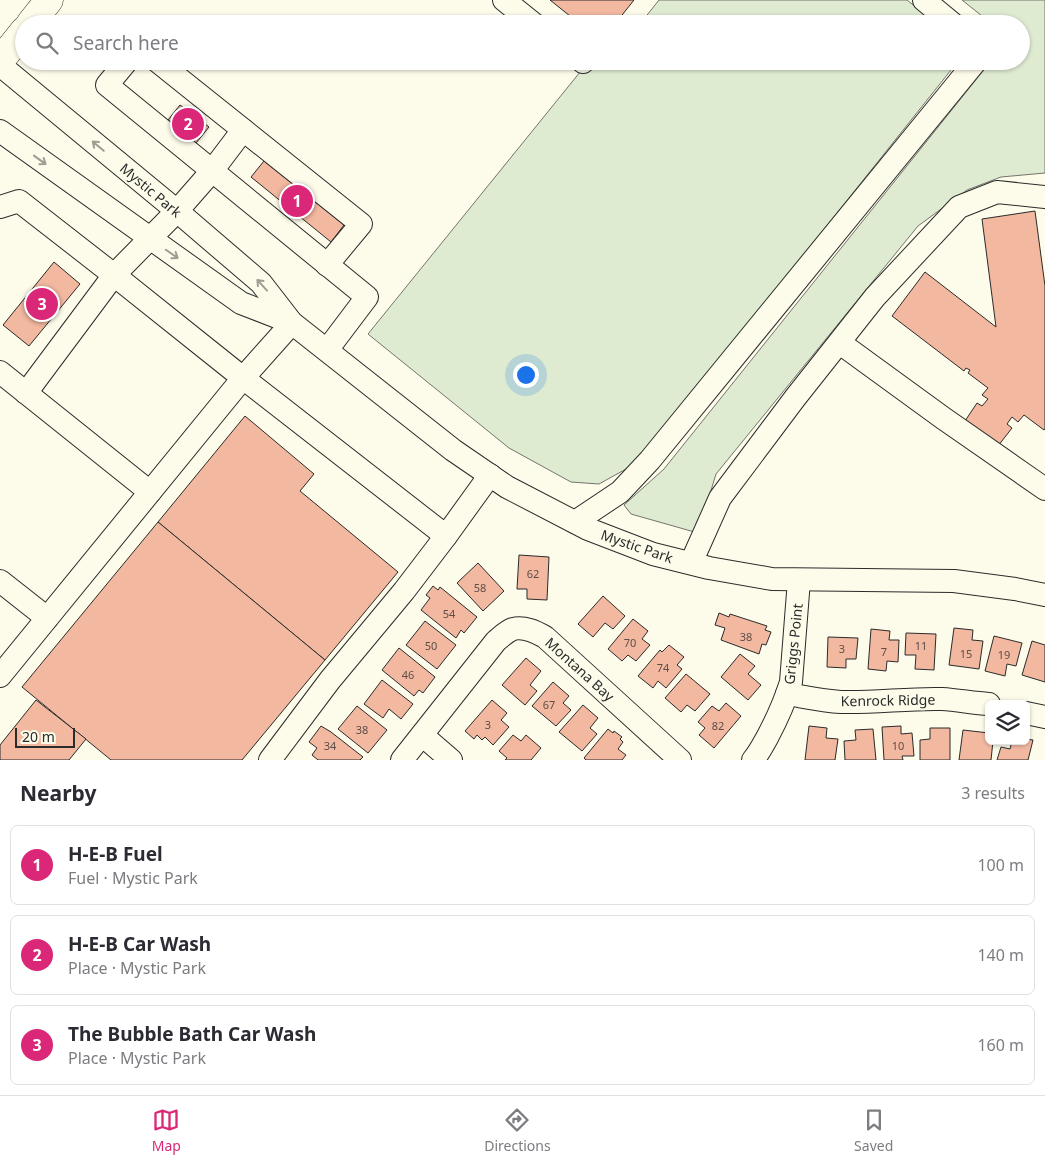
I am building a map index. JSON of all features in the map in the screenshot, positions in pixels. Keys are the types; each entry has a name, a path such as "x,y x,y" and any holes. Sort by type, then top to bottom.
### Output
{"main road":[{"path":"37,15 49,0"},
{"path":"0,61 15,42"}],"street":[{"path":"504,0 523,15"},
{"path":"924,0 943,15"},
{"name":"Mystic Park","path":"0,65 261,283 292,323 453,450 507,487 588,529 653,554 709,568 772,579 954,581 1045,595"},
{"path":"120,70 108,85 367,297 327,350"},
{"path":"168,70 361,224 327,265"},
{"path":"575,522 620,492 650,460 969,70"},
{"path":"26,393 114,275 177,211 244,130"},
{"name":"Mystic Park","path":"0,131 241,303 292,323"},
{"path":"691,564 720,498 795,398 875,296 959,207 997,192 1045,197"},
{"path":"0,208 19,201 446,536"},
{"path":"0,676 243,378 292,323"},
{"path":"840,343 1045,490"},
{"path":"0,372 150,492"},
{"path":"270,760 330,680 404,591 490,475"},
{"name":"Griggs Point","path":"753,760 780,714 788,694 799,580"},
{"path":"0,581 47,618"},
{"name":"Montana Bay","path":"402,760 496,641 513,629 523,628 534,630 545,637 680,760"},
{"name":"Kenrock Ridge","path":"788,694 839,702 943,699 985,704"},
{"path":"1030,714 1045,717"},
{"path":"422,735 451,760"}],"green space":[{"path":"659,0 907,0 926,15 647,15"},
{"path":"962,0 1045,0 1045,173 1001,177 967,190 918,226 716,474 698,533 631,514 624,505 664,469 984,70 1030,70 1030,15 981,15"},
{"path":"582,70 951,70 635,464 599,484 571,482 509,448 368,334"}],"building":[{"path":"550,0 634,0 622,15 569,15"},
{"path":"180,105 209,127 196,143 168,120"},
{"path":"264,161 344,225 331,242 251,177"},
{"path":"308,182 314,187 295,211 289,206"},
{"path":"1035,211 1045,286 1045,429 1024,415 1018,422 1012,417 1007,424 1012,428 998,446 965,421 977,403 982,406 988,399 982,395 988,388 968,373 970,370 966,368 964,371 892,316 925,272 996,327 982,219"},
{"path":"54,262 80,284 29,346 3,325"},
{"path":"245,416 314,474 300,491 398,572 325,660 158,522"},
{"path":"158,522 325,660 242,760 111,760 22,687"},
{"path":"519,555 549,557 547,600 527,599 527,589 517,589"},
{"path":"478,563 504,591 483,611 457,583"},
{"path":"433,586 438,590 440,587 477,617 464,633 461,630 456,638 421,610 430,598 426,595"},
{"path":"603,596 625,616 613,629 605,623 593,637 578,624"},
{"path":"719,613 729,617 730,614 767,626 765,630 771,632 766,645 762,644 759,654 721,640 725,628 715,625"},
{"path":"633,619 648,631 642,639 650,645 636,661 628,655 622,661 608,649"},
{"path":"425,621 456,645 437,669 406,645"},
{"path":"954,628 973,630 972,640 983,641 979,669 949,665"},
{"path":"871,629 890,631 889,640 899,640 898,662 887,661 886,671 868,669"},
{"path":"906,633 936,634 934,670 915,669 916,655 905,655"},
{"path":"994,636 1022,643 1016,666 1007,664 1005,676 985,671"},
{"path":"828,637 858,638 856,659 846,659 846,668 827,667"},
{"path":"1032,641 1045,645 1045,682 1022,675"},
{"path":"669,645 684,657 677,665 682,669 666,688 658,681 653,688 638,676 660,650 662,652"},
{"path":"399,648 435,677 423,693 419,690 414,696 382,670"},
{"path":"740,654 755,666 748,674 761,685 748,700 721,677"},
{"path":"526,658 541,671 530,685 537,691 525,705 502,685"},
{"path":"686,674 710,694 695,711 687,705 681,712 665,698"},
{"path":"382,680 413,704 401,719 389,709 383,718 364,704"},
{"path":"553,682 569,696 563,703 571,710 556,726 532,706"},
{"path":"36,700 86,739 69,760 0,760 0,745"},
{"path":"492,700 507,713 501,720 509,727 493,745 485,737 482,740 477,735 474,739 465,731"},
{"path":"726,703 741,716 714,748 699,735 705,728 698,722 712,706 719,711"},
{"path":"583,705 598,718 590,728 597,734 582,751 559,732"},
{"path":"357,706 387,730 368,753 338,729"},
{"path":"321,726 363,757 360,760 318,760 312,755 317,748 309,742"},
{"path":"809,726 827,728 826,738 838,739 835,760 805,760"},
{"path":"901,726 901,734 912,733 914,756 902,756 903,760 884,760 882,727"},
{"path":"930,728 950,728 950,760 920,760 920,740 930,739"},
{"path":"608,729 622,737 620,739 623,742 618,749 626,755 622,760 586,760 584,758"},
{"path":"873,729 876,760 845,760 844,741 856,740 855,730"},
{"path":"963,730 985,733 985,745 993,745 991,760 959,760"},
{"path":"513,735 521,741 526,735 541,748 531,760 505,760 507,758 499,751"},
{"path":"1030,740 1033,740 1028,760 997,760 1001,747 1010,749 1011,745 1030,745"}],"place":[{"name":"H-E-B Car Wash","path":"188,124"},
{"name":"H-E-B Fuel","path":"297,201"},
{"name":"The Bubble Bath Car Wash","path":"42,304"}]}
